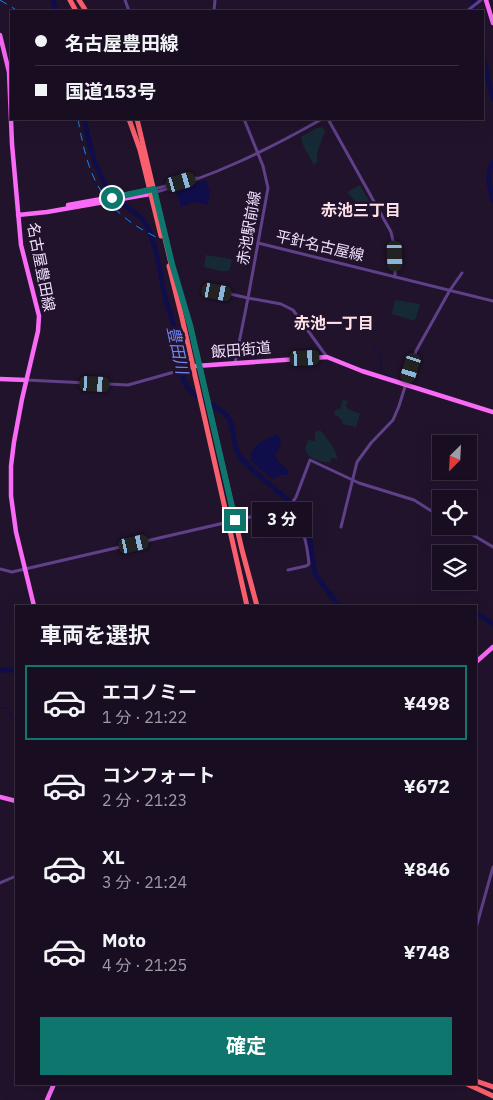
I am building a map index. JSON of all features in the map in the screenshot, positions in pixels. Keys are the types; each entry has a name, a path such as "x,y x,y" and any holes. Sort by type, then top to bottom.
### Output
{"highway":[{"path":"129,120 140,150 190,325 257,605"},
{"path":"136,120 247,605"},
{"path":"477,1080 493,1086"},
{"path":"471,1085 493,1094"}],"main road":[{"path":"487,0 493,12"},
{"path":"487,0 493,23"},
{"path":"0,35 9,72 10,94"},
{"path":"11,120 18,215"},
{"name":"名古屋豊田線","path":"34,605 16,532 11,496 14,442 38,330 39,316 23,257 18,215 152,191"},
{"name":"飯田街道","path":"192,366 327,357 362,371 493,412"},
{"path":"0,379 26,380"},
{"path":"477,661 493,647"},
{"path":"0,797 15,801"},
{"path":"47,1100 54,1085"}],"street":[{"path":"468,10 481,0"},
{"name":"赤池駅前線","path":"235,362 268,188 267,178 244,120"},
{"path":"152,191 198,178 229,166 320,120"},
{"path":"329,120 391,232 395,250 396,277"},
{"name":"平針名古屋線","path":"258,243 493,301"},
{"path":"341,527 357,462 364,450 393,420 416,350 450,290 462,273"},
{"path":"217,292 281,304 293,310 327,357"},
{"path":"26,380 128,385 192,366"},
{"path":"288,570 308,564 306,544 302,530 291,506 310,460 352,480 414,500 432,511"},
{"path":"0,569 12,572 228,523 291,506"},
{"path":"473,535 493,547"},
{"path":"477,924 493,866"},
{"path":"0,883 15,876"}],"shaded area":[{"path":"323,127 325,131 317,153 317,162 314,165 303,145 301,137 317,128"},
{"path":"206,180 210,190 208,205 196,202 181,207 176,190"},
{"path":"360,185 372,206 362,212 347,192"},
{"path":"206,255 232,260 229,271 204,267"},
{"path":"395,300 420,304 415,321 392,314"},
{"path":"343,400 348,401 346,406 348,409 360,414 356,427 342,424 343,422 338,416 334,415 335,410 340,409"},
{"path":"320,430 333,447 338,459 331,458 330,463 312,458 305,449 308,440 315,441 315,432"},
{"path":"276,434 281,442 275,456 289,473 272,479 250,460 252,451 259,443"}],"waterway":[{"name":"豊田川","path":"53,0 56,10"},
{"path":"473,0 475,10"},
{"path":"484,61 493,99"},
{"name":"豊田川","path":"84,120 94,159 102,179 117,200 142,219 153,241 167,304 179,344 182,372 187,387 197,396 225,414 231,423 236,448 241,458 290,502 302,519 310,541 315,574 338,605"},
{"path":"493,162 489,176 493,200"},
{"path":"373,345 379,356 382,371 393,379"},
{"path":"477,614 493,624"},
{"path":"0,670 15,670"},
{"path":"0,707 7,708 15,720"}],"railway":[{"path":"0,0 16,10"},
{"path":"78,120 87,158 100,190 122,215 137,227 156,237"}],"district":[{"name":"赤池三丁目","path":"361,210"},
{"name":"赤池一丁目","path":"334,323"}],"route":[{"path":"112,198 154,189 172,264 190,325 235,520"}]}
